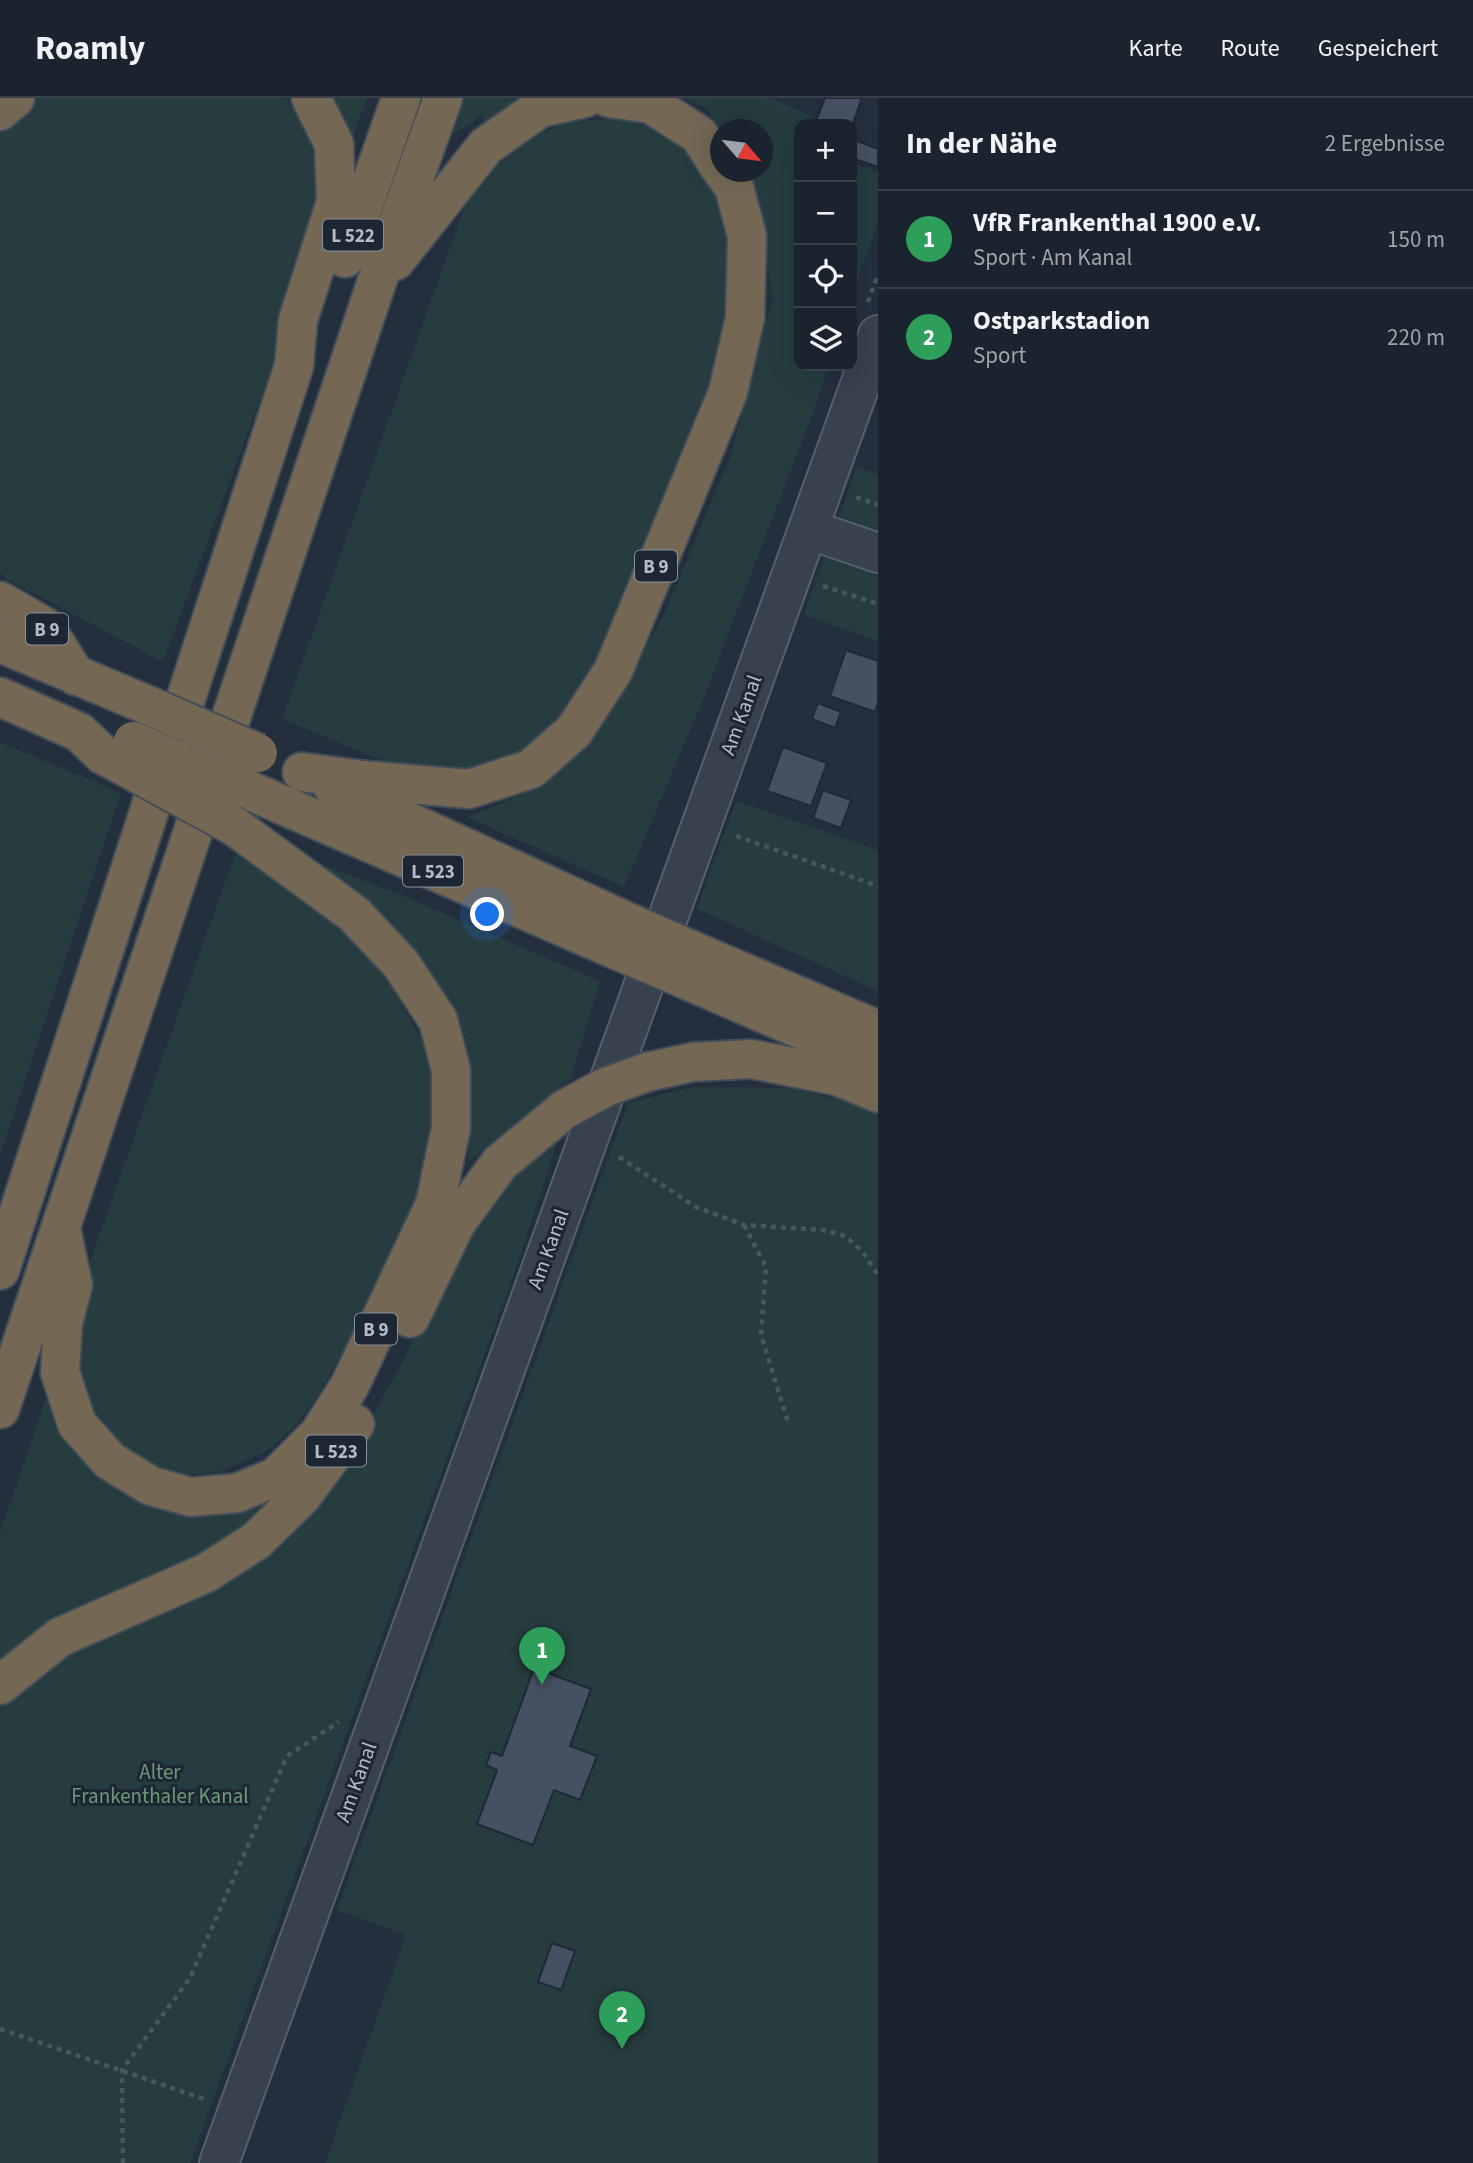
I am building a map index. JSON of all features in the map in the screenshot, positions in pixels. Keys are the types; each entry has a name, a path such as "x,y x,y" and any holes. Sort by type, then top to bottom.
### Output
{"highway":[{"path":"0,111 15,98"},
{"path":"0,1270 294,366 298,320 336,202 334,144 312,98"},
{"name":"L 522","path":"294,366 320,327 401,98"},
{"name":"L 522","path":"376,284 443,98"},
{"path":"0,1409 376,284 486,146 540,108 585,98"},
{"name":"B 9","path":"609,98 651,104 699,135 710,151"},
{"name":"B 9","path":"0,643 302,772 469,789 531,769 575,732 613,671 728,393 745,318 747,236 731,182"},
{"name":"B 9","path":"0,601 45,627 76,676"},
{"name":"B 9","path":"0,697 79,732 103,755 129,753 354,914 401,964 438,1020 451,1070 451,1128 435,1203 349,1385 319,1434 276,1477 237,1493 191,1497 151,1486 110,1461 78,1424 60,1372 63,1323 73,1285 60,1228"},
{"name":"L 523","path":"129,753 246,789 626,938 685,964 878,1063"},
{"name":"L 523","path":"302,772 626,938"},
{"name":"L 523","path":"685,964 878,1030"},
{"name":"L 523","path":"0,1685 60,1637 206,1573 256,1541 302,1496 349,1434 369,1401 456,1223 500,1163 565,1109 606,1087 647,1072 692,1062 751,1059 838,1076 878,1093"}],"street":[{"name":"Am Kanal","path":"219,2163 878,335"},
{"path":"808,529 878,553"}],"path":[{"path":"821,585 878,604"},
{"path":"733,835 878,886"},
{"path":"616,1156 696,1208 744,1225 824,1230 845,1236 862,1251 878,1275"},
{"path":"744,1225 766,1266 761,1335 788,1422"},
{"path":"123,2163 122,2070 190,1978 287,1756 341,1721"},
{"path":"0,2029 211,2102"}],"green space":[{"path":"37,98 285,98 310,131 321,201 307,273 163,662 8,580 0,573 0,130"},
{"path":"333,98 367,98 353,137"},
{"path":"463,98 537,98 485,126 482,113 470,125 447,136"},
{"path":"684,98 770,98 812,116 810,119 794,119 794,371 827,371 703,700 624,887 467,817 533,790 591,741 663,617 730,457 773,298 752,182 773,182 773,119 713,119 706,108"},
{"path":"626,118 676,140 714,188 732,238 733,293 718,363 694,434 605,649 566,712 521,750 476,769 431,771 386,762 282,719 469,194 517,147 566,121"},
{"path":"857,165 878,172 878,221 857,283"},
{"path":"857,467 878,474 878,538 837,524"},
{"path":"826,553 878,572 878,641 804,615"},
{"path":"0,742 121,793 0,1155"},
{"path":"736,801 878,850 878,991 697,909"},
{"path":"235,854 329,918 389,979 429,1055 434,1122 422,1180 371,1301 319,1394 292,1429 266,1452 219,1472 168,1476 98,1430 73,1385 69,1320"},
{"path":"313,861 399,894 600,981 571,1078 469,1161 468,1091 453,1013 423,961"},
{"path":"692,1087 794,1088 878,1111 878,2163 325,2163 406,1935 337,1910 628,1103"},
{"name":"Alter Frankenthaler Kanal","path":"561,1130 521,1254 190,2163 0,2163 0,1701 36,1670 202,1589 367,1425 403,1361 435,1291 493,1196"},
{"path":"49,1388 60,1421 87,1464 138,1496 288,1488 239,1535 0,1670 0,1533"}],"building":[{"path":"825,98 862,98 854,119 817,119"},
{"path":"857,141 878,149 878,167 857,160"},
{"path":"846,650 878,661 878,703 875,712 830,696"},
{"path":"818,703 841,712 835,728 812,719"},
{"path":"783,747 827,763 811,806 767,791"},
{"path":"823,790 851,800 841,828 813,818"},
{"path":"534,1668 591,1689 570,1746 597,1756 580,1800 554,1790 533,1845 477,1824 497,1770 486,1765 491,1752 502,1756"},
{"path":"552,1943 575,1951 561,1990 538,1982"}],"place":[{"name":"VfR Frankenthal 1900 e.V.","path":"542,1685"},
{"name":"Ostparkstadion","path":"622,2049"}]}
